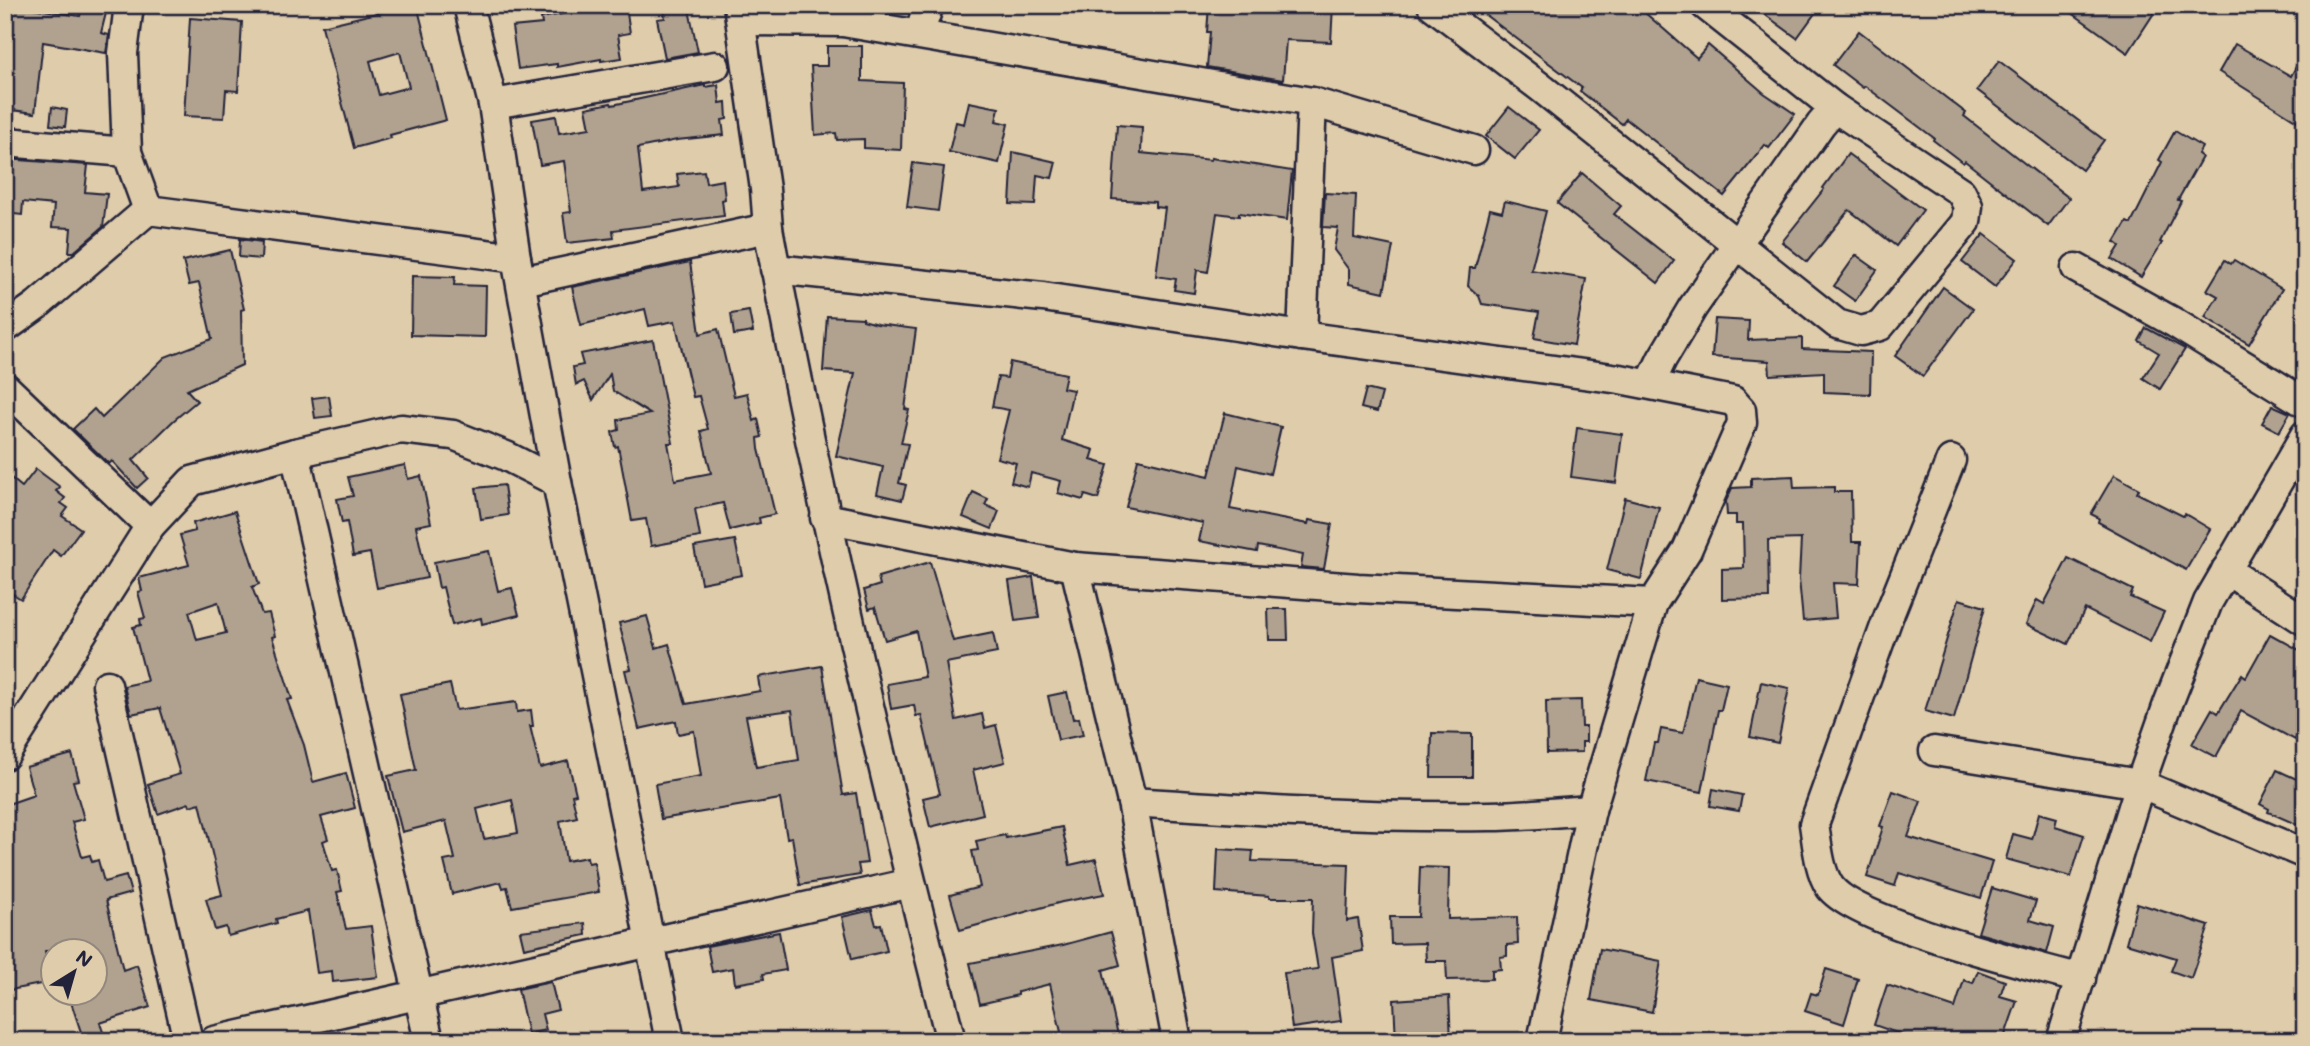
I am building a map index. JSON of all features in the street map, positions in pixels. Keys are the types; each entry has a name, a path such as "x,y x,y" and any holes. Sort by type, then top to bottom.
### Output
{"street":[{"path":"129,5 122,53 127,152 148,209"},
{"path":"468,5 493,104 557,482 670,1041"},
{"path":"919,34 929,5"},
{"path":"1433,5 1837,324 1861,331 1880,326 1966,222 1968,206 1961,192 1835,108 1705,5"},
{"path":"951,1041 825,518 768,228 740,13 843,22 1312,102 1474,150"},
{"path":"493,104 715,66"},
{"path":"1301,336 1312,102"},
{"path":"1650,384 1693,307 1821,124 1835,108"},
{"path":"5,142 127,152"},
{"path":"148,209 519,270 768,228"},
{"path":"5,328 37,305 148,209"},
{"path":"2076,268 2175,323 2305,403"},
{"path":"775,269 1043,297 1650,384 1733,401 1741,410 1742,423 1687,550 1653,603 1591,810 1542,1041"},
{"path":"5,387 150,526"},
{"path":"5,755 150,526 192,481 295,453 401,429 453,435 506,456 557,482"},
{"path":"2061,1041 2140,784 2208,602 2305,435"},
{"path":"295,453 429,1041"},
{"path":"1951,460 1889,615 1814,824 1821,860 1828,884 1838,896 1869,914 1919,932 2081,979"},
{"path":"825,518 1074,567 1358,588 1653,603"},
{"path":"1074,567 1132,802 1177,1041"},
{"path":"2226,570 2305,621"},
{"path":"107,684 188,1041"},
{"path":"1934,751 2140,784 2305,854"},
{"path":"1132,802 1353,814 1490,816 1591,810"},
{"path":"214,1041 911,883"}],"building":[{"path":"15,5 80,16 83,5 108,5 101,33 109,35 106,53 43,42 35,113 5,109 5,53"},
{"path":"383,5 417,5 446,120 354,148 322,26 385,11","holes":["400,52 409,87 379,95 370,61"]},
{"path":"663,5 688,5 698,52 665,58 657,19 665,18"},
{"path":"1209,5 1333,5 1331,42 1286,40 1283,80 1207,67"},
{"path":"1472,5 1636,5 1697,58 1708,45 1764,93 1795,114 1769,148 1765,145 1724,196 1626,119 1622,124 1580,91 1582,88"},
{"path":"1752,5 1821,5 1797,38"},
{"path":"2061,5 2142,5 2154,13 2128,53"},
{"path":"626,6 630,33 618,35 622,58 557,67 557,64 518,69 512,27 542,24 541,18 578,11"},
{"path":"190,18 242,22 238,91 226,90 224,118 184,116"},
{"path":"1859,31 1966,113 1964,116 2069,198 2048,226 1865,86 1863,88 1833,65"},
{"path":"2235,44 2291,76 2305,50 2305,126 2219,72"},
{"path":"827,46 862,46 862,81 903,83 901,150 864,148 864,139 837,140 836,133 815,135 811,66 827,66"},
{"path":"1999,61 2104,140 2082,170 1977,90"},
{"path":"705,85 718,85 720,103 726,102 727,119 722,120 724,135 638,148 643,192 679,187 677,174 704,171 706,183 723,180 724,216 613,230 614,238 567,243 563,213 571,212 564,161 540,165 532,120 556,116 559,133 590,128 586,108"},
{"path":"969,102 999,108 996,121 1008,124 999,163 949,152 956,122 964,124"},
{"path":"52,107 67,110 65,127 50,125"},
{"path":"1509,107 1539,130 1515,159 1486,136"},
{"path":"1117,125 1142,127 1141,153 1211,158 1292,171 1287,220 1239,213 1239,216 1217,213 1208,272 1197,270 1194,293 1174,290 1176,279 1156,276 1165,208 1155,207 1155,202 1112,199"},
{"path":"2175,131 2202,147 2198,154 2202,157 2178,200 2181,201 2160,242 2162,243 2141,277 2112,259 2120,246 2115,242 2127,222 2131,224"},
{"path":"1013,152 1056,162 1052,178 1037,175 1035,205 1010,204"},
{"path":"1848,154 1923,210 1896,246 1849,210 1807,262 1782,242"},
{"path":"5,159 88,165 85,192 107,194 103,227 74,252 69,252 71,228 52,227 54,205 23,202 22,215 5,213"},
{"path":"913,163 944,167 938,211 907,207"},
{"path":"1582,173 1621,206 1614,214 1674,261 1658,283 1557,203"},
{"path":"1325,193 1356,195 1354,238 1393,246 1384,292 1349,284 1349,270 1334,250 1338,228 1323,227"},
{"path":"1505,201 1546,211 1531,270 1586,279 1574,345 1534,338 1539,312 1482,304 1479,296 1468,286 1470,268 1475,268 1490,209 1502,212"},
{"path":"1984,234 2017,259 1995,287 1962,262"},
{"path":"240,239 262,242 261,259 239,257"},
{"path":"230,250 244,309 241,310 242,365 187,390 197,401 133,460 148,478 137,488 112,461 109,464 73,429 94,409 102,418 165,357 212,339 199,283 189,285 183,261"},
{"path":"1856,255 1877,270 1855,301 1834,286"},
{"path":"2225,260 2231,264 2234,260 2282,289 2249,344 2205,317 2218,296 2207,290"},
{"path":"690,262 700,334 718,329 734,396 747,393 754,421 758,419 762,437 758,438 759,449 775,514 759,518 760,523 730,530 723,503 695,509 700,537 651,546 646,519 632,521 618,446 615,447 612,432 619,430 618,420 650,414 613,391 610,374 593,400 584,381 576,385 573,367 583,365 580,354 653,340 673,443 668,443 675,480 711,473 701,431 708,429 699,396 693,397 675,321 649,326 645,309 581,325 572,287"},
{"path":"412,276 455,277 454,285 486,286 485,337 411,335"},
{"path":"1943,287 1973,309 1923,376 1895,356"},
{"path":"749,311 753,332 734,335 731,314"},
{"path":"827,316 863,318 877,324 916,329 905,409 909,410 901,443 908,444 899,483 906,485 902,500 877,494 883,467 836,456 855,373 823,371"},
{"path":"1715,319 1749,321 1748,340 1802,338 1802,349 1871,352 1870,394 1824,392 1824,372 1770,375 1769,361 1712,357"},
{"path":"2146,328 2185,349 2160,389 2143,378 2159,353 2139,341"},
{"path":"1010,362 1066,374 1063,388 1073,390 1062,440 1094,450 1091,460 1108,465 1098,499 1085,495 1083,500 1058,493 1061,481 1031,473 1028,487 1011,482 1016,463 997,458 1009,410 992,407 998,377 1007,378"},
{"path":"1366,389 1382,393 1377,412 1361,408"},
{"path":"329,396 332,416 315,418 312,398"},
{"path":"2272,405 2290,413 2279,432 2262,423"},
{"path":"1225,413 1281,427 1270,474 1238,466 1230,509 1308,524 1309,520 1332,524 1324,569 1301,567 1303,555 1258,546 1257,552 1199,541 1203,523 1126,507 1138,459 1209,476"},
{"path":"1577,428 1622,434 1616,483 1571,477"},
{"path":"405,465 408,479 421,476 431,523 416,526 427,578 377,588 370,553 353,556 347,522 342,523 337,499 353,496 348,477"},
{"path":"36,469 60,487 56,491 65,498 61,503 68,508 62,516 81,529 61,556 53,550 21,599 5,589 5,473 22,487"},
{"path":"2114,475 2139,489 2137,493 2183,516 2185,514 2210,529 2186,570 2098,522 2099,518 2091,514"},
{"path":"1793,476 1794,488 1834,487 1834,492 1851,492 1852,542 1861,542 1859,584 1833,583 1836,618 1803,621 1799,579 1801,539 1768,540 1769,598 1722,599 1722,569 1744,568 1743,524 1736,524 1736,515 1727,515 1726,501 1732,488 1751,487 1751,478"},
{"path":"504,485 508,515 481,519 476,488"},
{"path":"973,492 988,499 985,505 999,511 992,529 963,517"},
{"path":"1625,498 1659,507 1641,579 1607,570"},
{"path":"235,511 259,584 252,587 262,614 269,613 275,636 272,637 292,699 287,700 304,745 313,782 346,773 355,808 321,817 328,839 323,841 332,871 337,870 342,891 337,892 346,929 371,926 378,977 333,982 332,971 317,973 308,911 276,919 277,923 228,936 226,927 215,930 206,899 222,895 200,803 190,806 189,803 158,814 148,784 180,774 160,708 131,714 124,686 147,681 133,627 141,625 140,619 145,618 138,592 142,591 139,578 189,565 180,535 195,531 193,523","holes":["218,602 226,633 197,640 189,612"]},
{"path":"735,540 742,575 701,583 694,547"},
{"path":"489,551 498,591 512,588 519,615 482,624 481,618 452,625 443,587 439,588 434,562"},
{"path":"2068,558 2133,590 2130,597 2164,612 2150,642 2085,609 2068,644 2026,624 2037,600 2044,604"},
{"path":"930,562 953,641 993,633 997,653 946,663 956,720 982,714 985,728 996,725 1005,762 973,770 983,814 930,827 923,798 940,794 921,715 916,716 914,705 891,709 887,684 925,677 916,631 885,640 875,607 869,609 864,590 880,585 878,577"},
{"path":"1033,577 1039,618 1015,621 1009,581"},
{"path":"1959,599 1985,607 1954,719 1925,711"},
{"path":"1268,609 1287,609 1288,640 1269,640"},
{"path":"647,616 656,648 669,644 686,704 760,691 758,677 822,666 843,795 856,793 867,863 858,864 860,875 800,885 792,837 787,838 780,799 661,819 655,784 701,776 694,731 678,734 676,721 639,729 625,670 631,669 619,623","holes":["792,710 799,760 756,767 746,716"]},
{"path":"2270,634 2305,653 2305,723 2295,740 2241,711 2216,757 2192,744 2212,709 2218,713 2242,674 2246,677"},
{"path":"1696,677 1727,684 1721,710 1718,710 1702,792 1646,781 1654,743 1658,743 1661,729 1683,733"},
{"path":"1761,682 1789,688 1778,743 1750,737"},
{"path":"450,684 456,710 516,702 517,712 531,710 533,726 530,726 540,768 568,761 576,794 572,795 577,817 560,821 566,861 587,857 588,863 594,862 599,892 512,907 507,887 503,888 501,882 452,894 444,861 455,859 446,821 402,832 388,776 416,770 400,694","holes":["512,800 518,833 484,839 477,809"]},
{"path":"1067,692 1073,719 1079,718 1083,735 1058,740 1048,696"},
{"path":"1581,700 1582,727 1586,727 1586,742 1582,742 1582,752 1547,753 1546,701"},
{"path":"1432,733 1472,734 1472,777 1431,777"},
{"path":"72,754 79,780 73,781 84,819 72,822 82,857 90,855 92,862 98,860 104,882 126,876 131,893 106,900 123,970 137,965 150,1007 100,1023 104,1035 84,1041 73,1007 108,1007 108,937 38,937 38,985 5,991 5,805 34,795 26,767"},
{"path":"2277,770 2305,783 2305,828 2268,812 2269,809 2260,804"},
{"path":"1713,789 1742,795 1739,811 1710,806"},
{"path":"1893,791 1921,801 1908,837 1992,862 1981,898 1899,873 1895,886 1867,877 1883,827 1880,826"},
{"path":"2039,813 2057,818 2055,826 2084,835 2071,877 2006,859 2013,834 2032,839"},
{"path":"1062,827 1070,865 1096,859 1104,894 1062,902 960,930 950,895 980,887 972,851 978,850 976,841"},
{"path":"1218,849 1253,851 1252,861 1349,864 1347,921 1358,919 1363,951 1332,957 1341,1021 1292,1028 1284,973 1318,969 1312,933 1313,898 1269,898 1216,892"},
{"path":"1420,867 1449,868 1448,919 1517,917 1518,944 1507,945 1507,956 1500,957 1501,969 1492,970 1492,979 1447,980 1446,961 1426,961 1425,943 1391,944 1390,917 1418,917"},
{"path":"1992,888 2036,901 2030,920 2054,927 2047,953 1978,933"},
{"path":"2137,903 2209,926 2191,978 2171,971 2176,958 2126,943"},
{"path":"872,910 876,925 881,924 887,951 852,959 842,917"},
{"path":"585,923 586,935 524,948 520,931"},
{"path":"779,932 786,970 763,974 764,979 735,984 733,968 712,972 707,946"},
{"path":"1111,932 1120,965 1103,970 1118,1035 1091,1041 1063,1041 1050,984 980,1004 970,963 1063,945"},
{"path":"1600,949 1661,961 1652,1012 1591,1000"},
{"path":"1826,969 1858,979 1844,1024 1805,1011 1811,993 1818,995"},
{"path":"1978,971 2005,981 2000,996 2017,1001 2003,1041 1920,1041 1874,1025 1887,985 1955,1008 1964,980 1973,983"},
{"path":"551,982 558,1010 542,1014 546,1030 528,1034 518,989"},
{"path":"1449,996 1451,1041 1396,1041 1394,1000"}]}
